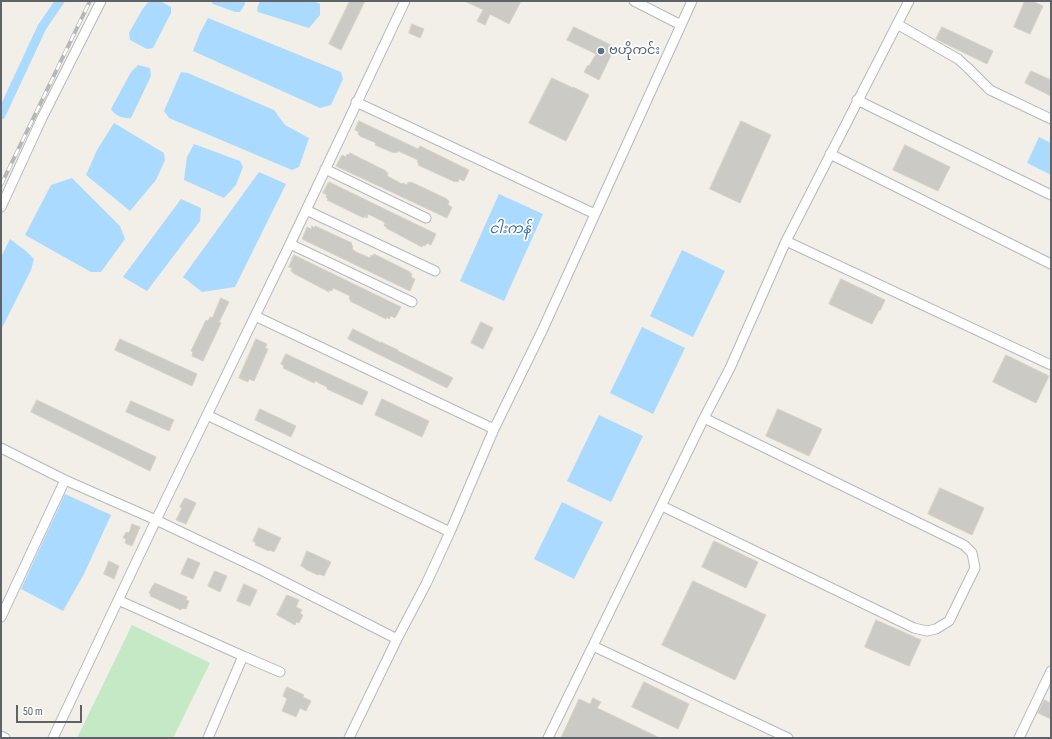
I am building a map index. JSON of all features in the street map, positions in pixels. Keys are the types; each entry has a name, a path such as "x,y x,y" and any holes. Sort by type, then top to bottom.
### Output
{"street":[{"path":"1,207 42,118 101,1"},
{"path":"53,738 156,520 290,244 404,1"},
{"path":"634,1 681,25"},
{"path":"349,738 426,584 494,429 542,331 692,1"},
{"path":"548,738 704,418 730,368 786,241 909,1"},
{"path":"897,24 958,60 990,90 1051,119"},
{"path":"857,100 1051,195"},
{"path":"356,102 595,214"},
{"path":"830,154 1051,264"},
{"path":"325,169 426,218"},
{"path":"306,210 435,271"},
{"path":"786,241 1051,365"},
{"path":"290,244 412,302"},
{"path":"255,316 494,429"},
{"path":"207,415 450,532"},
{"path":"662,506 914,628 927,631 936,629 949,621 975,568 972,553 964,545 704,418"},
{"path":"1,448 65,480 156,520 263,570 398,639"},
{"path":"1,617 65,480"},
{"path":"118,600 280,672"},
{"path":"593,646 788,738"},
{"path":"208,738 243,656"},
{"path":"1019,738 1051,671"},
{"path":"1,736 5,738"}],"green space":[{"path":"132,625 210,663 173,738 77,738"}],"water":[{"path":"149,1 160,1 171,7 171,13 153,48 147,49 130,40 129,33"},
{"path":"211,1 245,1 245,4 240,12 235,12 213,4"},
{"path":"260,1 314,1 320,4 320,15 309,28 258,12 257,8"},
{"path":"208,18 341,72 343,79 331,105 320,108 193,51"},
{"path":"138,65 150,68 151,76 131,118 125,118 115,114 111,109 131,72"},
{"path":"181,72 188,73 274,110 285,125 309,138 299,167 292,170 169,118 164,111"},
{"path":"114,123 164,153 165,160 156,180 130,211 86,175 97,150"},
{"path":"1039,137 1051,143 1051,175 1027,163"},
{"path":"194,144 240,161 243,167 236,185 224,198 184,180 187,157"},
{"path":"259,172 286,184 235,287 202,292 183,277"},
{"path":"72,178 120,226 125,239 101,272 91,272 25,235 51,185"},
{"name":"ငါးကန်","path":"499,194 543,214 504,301 460,281"},
{"path":"181,199 201,208 200,221 147,291 123,277"},
{"path":"10,239 34,259 31,270 1,330 1,257"},
{"path":"682,250 725,271 693,337 650,316"},
{"path":"642,327 685,348 653,414 610,393"},
{"path":"599,415 643,436 611,502 567,481"},
{"path":"65,494 111,515 84,574 63,611 21,589"},
{"path":"562,502 603,522 574,579 534,559"}],"building":[{"path":"350,1 365,1 341,50 329,44"},
{"path":"465,1 521,1 509,24 490,14 485,25 477,21 483,10"},
{"path":"1025,1 1032,1 1043,6 1030,34 1014,27"},
{"path":"412,24 424,29 420,38 409,33"},
{"name":"ဗဟိုကင်း","path":"574,27 615,47 599,80 584,72 596,54 567,40"},
{"path":"942,27 993,51 987,64 936,39"},
{"path":"1031,71 1051,80 1051,96 1025,83"},
{"path":"552,78 589,95 566,141 529,123"},
{"path":"359,121 418,149 420,146 469,170 464,181 459,179 458,182 455,182 418,165 418,160 398,151 397,153 394,153 375,145 376,143 360,136 358,134 359,132 355,130"},
{"path":"741,121 771,135 740,203 710,189"},
{"path":"905,145 950,167 938,191 893,170"},
{"path":"350,153 386,171 388,173 387,176 402,184 407,185 408,182 411,182 447,199 449,201 448,205 452,207 447,218 336,166 342,155 346,157 347,154 349,155"},
{"path":"329,182 436,234 431,245 427,243 422,247 386,228 387,227 384,226 385,223 368,214 367,218 364,216 364,218 327,200 327,195 323,193"},
{"path":"312,226 352,243 352,249 356,252 370,258 371,255 373,256 374,254 410,272 412,274 411,277 415,279 410,291 302,239 307,227 311,229"},
{"path":"294,255 401,307 395,318 391,316 389,319 387,317 386,319 350,301 350,296 346,294 333,288 332,291 329,290 329,292 293,273 291,271 292,268 289,267"},
{"path":"841,279 885,300 872,324 829,304"},
{"path":"221,298 229,302 203,361 192,356 193,352 191,351 206,320 208,321 210,317 212,318"},
{"path":"481,322 493,328 483,349 471,343"},
{"path":"353,329 453,378 447,388 348,339"},
{"path":"120,339 197,374 192,386 115,350"},
{"path":"256,339 267,344 265,348 268,349 254,381 249,379 248,382 239,378"},
{"path":"286,354 368,392 362,405 327,389 327,387 315,381 314,383 283,368 284,366 281,364"},
{"path":"1006,355 1049,376 1036,403 993,382"},
{"path":"382,399 429,421 422,437 375,415"},
{"path":"37,400 156,457 150,471 31,412"},
{"path":"131,401 174,420 169,431 126,412"},
{"path":"260,409 296,426 291,437 255,420"},
{"path":"778,409 822,429 809,456 766,436"},
{"path":"940,488 984,508 972,535 928,514"},
{"path":"185,498 196,503 186,524 176,520 182,508 180,507"},
{"path":"132,524 140,527 132,546 125,543 126,539 123,538 126,532 129,533"},
{"path":"259,528 281,538 274,552 255,545 256,543 253,541"},
{"path":"714,541 758,562 746,588 702,567"},
{"path":"307,551 331,562 324,576 318,575 301,566"},
{"path":"188,558 200,563 193,579 181,574"},
{"path":"109,561 119,566 114,579 104,574"},
{"path":"215,571 227,576 220,592 208,586"},
{"path":"693,581 766,615 735,680 662,645"},
{"path":"155,583 187,597 186,600 189,601 186,609 182,608 181,610 150,596 151,594 149,593"},
{"path":"244,584 257,590 250,606 237,601"},
{"path":"287,595 299,600 296,607 302,610 300,614 303,615 299,623 296,622 295,625 277,615"},
{"path":"876,620 921,640 909,666 865,647"},
{"path":"644,682 689,704 678,729 632,707"},
{"path":"287,687 304,695 303,697 311,701 306,711 300,708 296,717 282,711 287,699 283,696"},
{"path":"593,698 601,702 597,708 660,738 561,738 579,699 590,704"},
{"path":"1044,700 1051,703 1051,719 1038,713"}],"waterway":[{"path":"1,115 42,27 60,1"}],"railway":[{"path":"1,185 90,1"}],"place":[{"name":"ဗဟိုကင်း","path":"601,51"}]}
